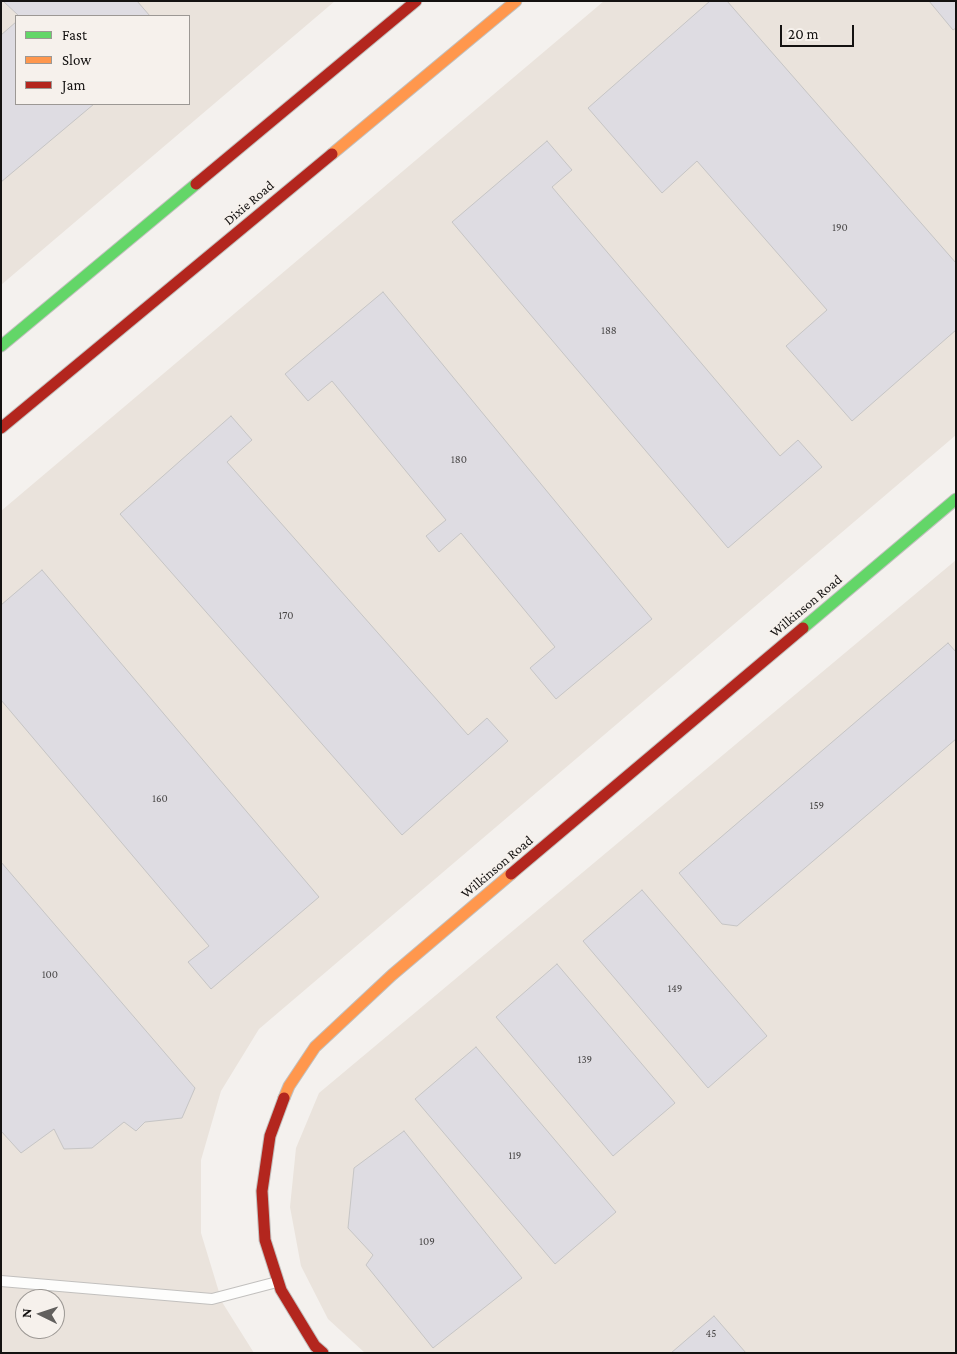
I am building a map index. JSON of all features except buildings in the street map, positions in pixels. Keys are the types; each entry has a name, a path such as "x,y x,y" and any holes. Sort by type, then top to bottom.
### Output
{"main road":[{"path":"1,346 416,1"},
{"name":"Dixie Road","path":"1,428 516,1"},
{"name":"Wilkinson Road","path":"323,1353 315,1346 278,1282 265,1240 262,1191 270,1136 289,1086 315,1047 392,975 956,499"}],"lane":[{"path":"1,1281 212,1299 278,1282"}],"shaded area":[{"path":"1,1 335,1 1,285"},
{"path":"604,1 956,1 956,435 259,1029 221,1091 201,1160 201,1233 222,1302 254,1353 1,1353 1,511"},
{"path":"956,560 956,1353 365,1353 328,1319 301,1266 290,1207 296,1148 319,1093"}],"traffic: fast":[{"path":"1,346 196,184"},
{"path":"803,628 956,499"}],"traffic: slow":[{"path":"332,154 516,1"},
{"path":"284,1098 289,1086 315,1047 392,975 511,874"}],"traffic: jam":[{"path":"196,184 416,1"},
{"path":"1,428 332,154"},
{"path":"511,874 803,628"},
{"path":"284,1098 270,1136 262,1191 265,1240 281,1290 315,1346 323,1353"}]}
